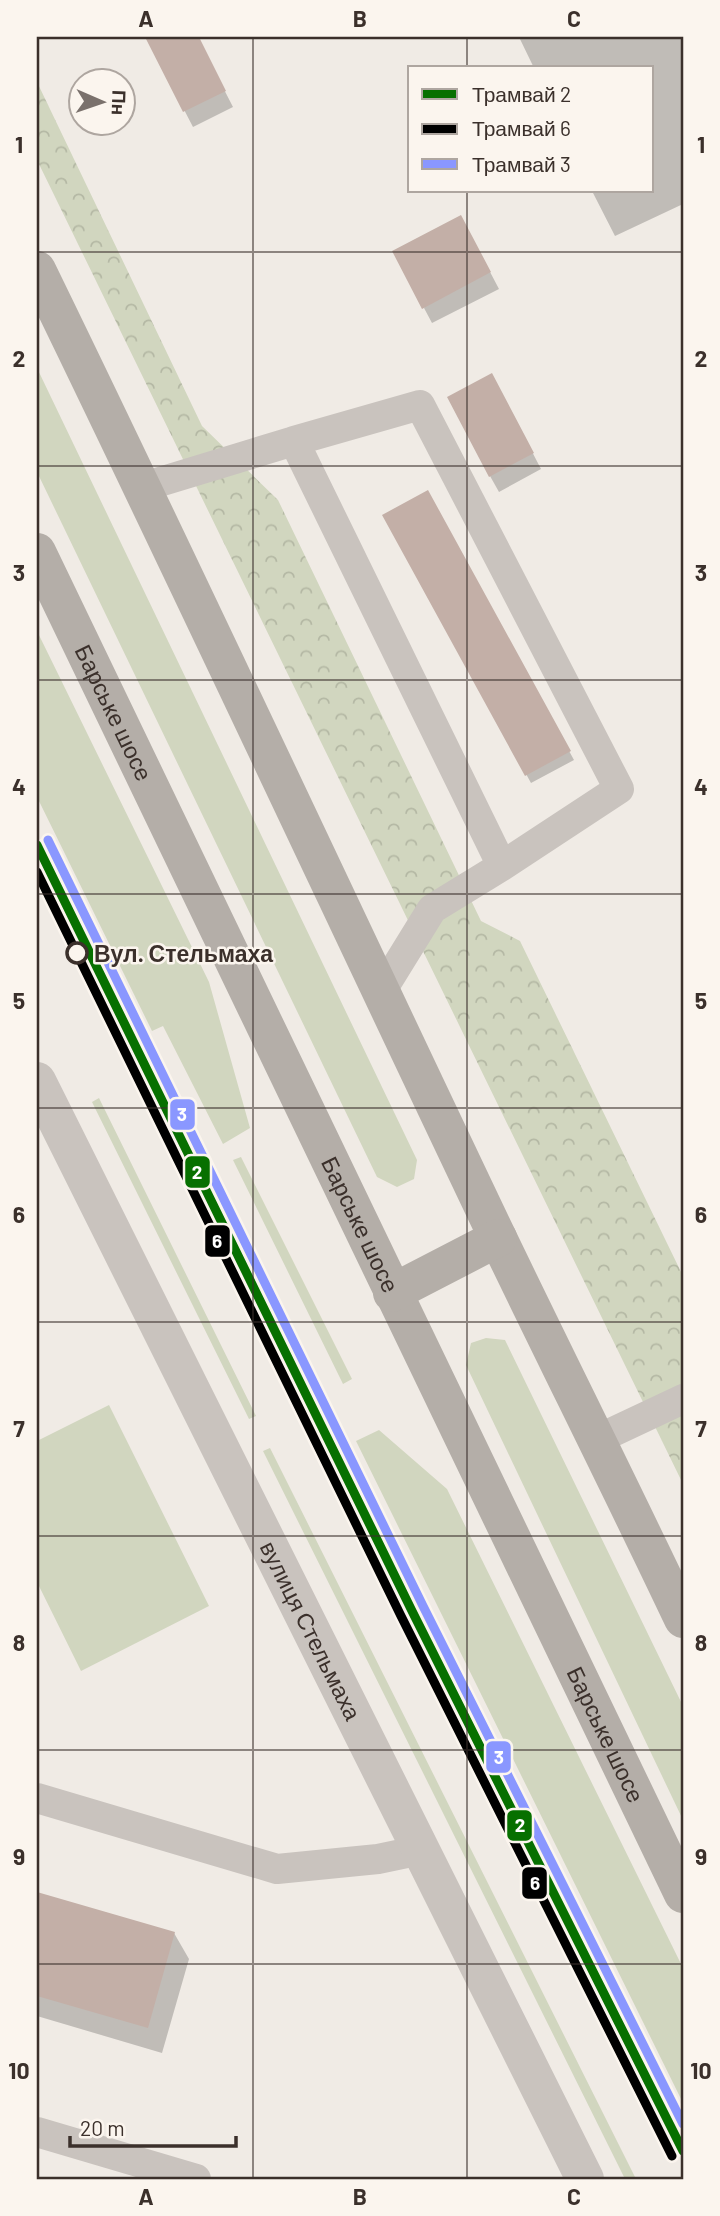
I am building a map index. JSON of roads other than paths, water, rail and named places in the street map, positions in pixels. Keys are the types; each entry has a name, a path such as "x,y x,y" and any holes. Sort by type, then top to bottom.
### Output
{"highway":[{"path":"37,270 143,487 498,1238 598,1439 683,1619"},
{"name":"Барське шосе","path":"37,552 683,1894"},
{"path":"392,1293 498,1238"}],"street":[{"name":"вулиця Стельмаха","path":"37,1082 585,2179"}],"lane":[{"path":"143,487 419,405 619,789 432,909 382,990"},
{"path":"294,440 502,866"},
{"path":"598,1439 683,1398"},
{"path":"37,1798 277,1869 378,1859 421,1850"},
{"path":"37,2132 159,2174 196,2179"}],"tram line":[{"name":"3","path":"48,840 423,1606 683,2124"},
{"name":"2","path":"37,845 412,1611 683,2151"},
{"name":"6","path":"37,872 401,1616 672,2156"}],"place":[{"name":"Вул. Стельмаха","path":"77,953"}]}
